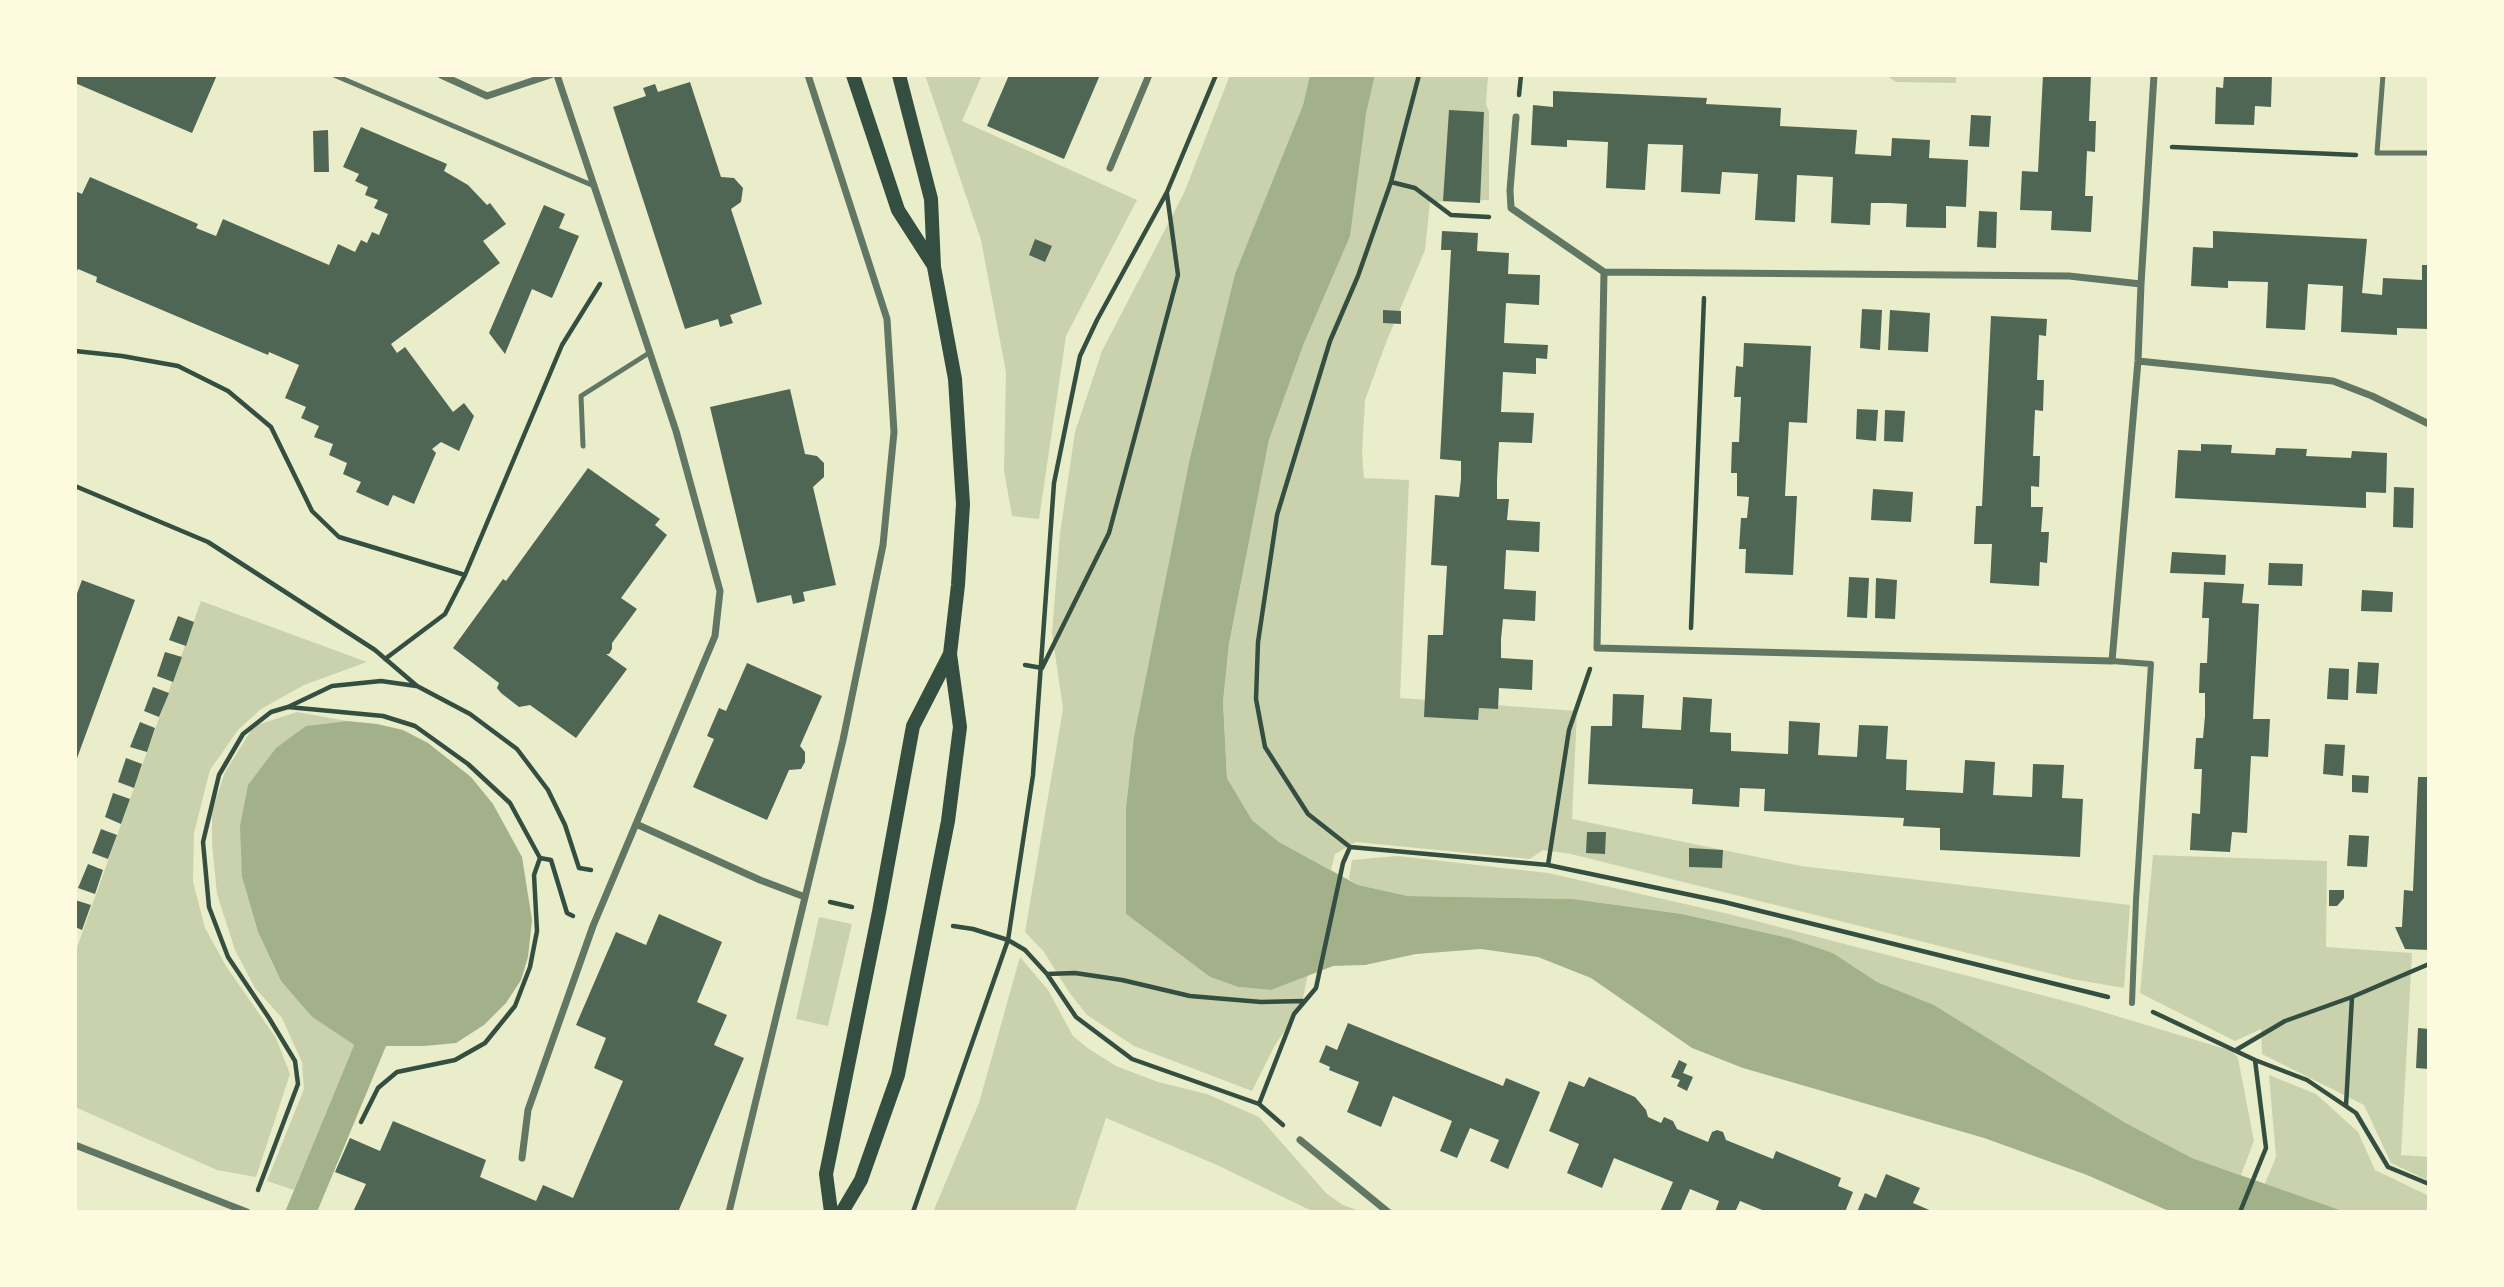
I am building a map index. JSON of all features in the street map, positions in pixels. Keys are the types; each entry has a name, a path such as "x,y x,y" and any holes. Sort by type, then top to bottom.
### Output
{"main road":[{"path":"853,75 898,210 934,267"},
{"path":"842,1212 861,1180 898,1075 948,821 960,727 950,654 963,503 955,379 934,267 931,199 899,75"},
{"path":"831,1212 826,1174 913,726 950,654"}],"street":[{"path":"441,75 487,96 550,75"},
{"path":"522,1158 528,1110 593,926 715,636 720,591 676,431 557,75"},
{"path":"729,1212 843,740 883,545 894,432 887,319 808,75"},
{"path":"1110,168 1149,75"},
{"path":"2112,662 2138,361 2154,75"},
{"path":"1516,117 1511,208 1604,272 2069,276 2141,284"},
{"path":"1604,272 1597,648 2151,664 2132,1003"},
{"path":"2138,361 2333,381 2372,396 2429,424"},
{"path":"636,824 760,880 805,897"},
{"path":"1300,1140 1388,1212"},
{"path":"75,1145 247,1212"}],"lane":[{"path":"334,75 594,186"},
{"path":"2383,75 2377,153 2429,153"},
{"path":"583,446 581,396 649,353"}],"path":[{"path":"914,1212 1008,940 1033,775 1054,483 1080,356 1167,192 1216,75"},
{"path":"1419,75 1391,182 1358,276 1330,341 1277,515 1258,642 1256,699 1265,747 1308,814 1350,847 1548,865 1724,902 2132,1003 2255,1060 2307,1080 2356,1113 2388,1167 2429,1184"},
{"path":"2151,146 2346,155 2377,153"},
{"path":"1391,182 1415,188 1451,215 1497,217 1511,208"},
{"path":"1042,668 1109,533 1178,275 1167,192"},
{"path":"385,659 445,614 465,575 562,345 598,288 616,253"},
{"path":"1690,650 1705,272"},
{"path":"75,351 178,366 228,391 271,428 312,511 339,537 465,575"},
{"path":"75,486 208,542 375,650 417,686 470,714 517,749 548,790 565,825 579,868 615,874"},
{"path":"1548,865 1569,730 1597,648"},
{"path":"1024,665 1042,668"},
{"path":"255,1199 298,1084 295,1061 228,957 209,907 202,842 219,775 243,734 271,712 332,686 380,681 417,686"},
{"path":"288,706 383,716 415,726 468,764 510,803 540,858 534,875 537,931 535,943 530,967 515,1006 485,1044 455,1060 397,1072 378,1088 361,1122"},
{"path":"1258,1104 1294,1014 1316,988 1343,863 1350,847"},
{"path":"540,858 551,860 567,913 593,926"},
{"path":"1008,940 1025,950 1047,974 1076,1017 1132,1059 1258,1104 1300,1140"},
{"path":"2236,1051 2285,1021 2352,997 2429,964"},
{"path":"1047,974 1075,973 1110,978 1190,996 1261,1002 1304,1001"},
{"path":"2346,1106 2352,997"},
{"path":"2240,1212 2266,1148 2255,1060"}],"shaded area":[{"path":"925,75 982,75 962,121 1137,200 1066,336 1039,519 1012,516 1004,470 1006,372 981,240"},
{"path":"1230,75 1310,75 1303,105 1235,275 1189,462 1134,736 1126,807 1126,914 1210,977 1238,987 1271,990 1308,975 1301,1007 1275,1045 1252,1091 1134,1046 1087,1015 1044,952 1025,932 1063,709 1052,633 1060,534 1075,432 1102,351 1184,193"},
{"path":"1310,75 1375,75 1366,114 1350,236 1304,343 1269,440 1229,644 1223,702 1227,778 1252,820 1279,842 1358,885 1408,896 1573,899 1682,914 1789,938 1833,953 1877,982 1934,1005 2124,1122 2192,1158 2345,1212 2171,1212 2087,1175 1984,1138 1743,1068 1692,1048 1591,978 1538,957 1481,949 1416,954 1365,965 1333,966 1271,990 1238,987 1210,977 1126,914 1126,807 1134,736 1189,462 1235,274 1303,105"},
{"path":"1375,75 1488,75 1486,104 1489,112 1489,200 1430,202 1425,250 1365,400 1362,454 1364,478 1409,480 1400,698 1577,711 1572,819 1801,866 2130,905 2124,988 2072,979 1571,854 1543,850 1530,859 1356,842 1335,854 1331,870 1279,842 1252,820 1227,778 1223,702 1229,645 1269,440 1304,343"},
{"path":"1886,75 1956,75 1956,83 1896,82"},
{"path":"201,601 367,662 304,685 261,709 238,730 210,770 194,833 193,882 205,928 226,966 276,1038 290,1074 256,1177 217,1170 75,1107 75,953"},
{"path":"297,712 347,721 306,726 242,877 258,932 281,981 312,1017 354,1045 294,1190 267,1181 304,1089 302,1062 282,1018 255,988 235,950 217,894 212,811 225,772 254,726"},
{"path":"347,721 403,730 428,743 471,777 493,804 522,857 532,920 528,957 521,980 506,1003 484,1025 456,1043 386,1046 317,1212 285,1212 354,1045 312,1017 281,981 258,932 242,877 240,826 248,785 276,748 306,726"},
{"path":"2153,855 2327,861 2326,947 2412,953 2401,1155 2429,1157 2429,1181 2391,1163 2364,1105 2262,1054 2261,1029 2235,1041 2140,993"},
{"path":"1397,856 1548,873 1729,914 2080,1005 2232,1051 2238,1058 2254,1141 2241,1175 2192,1158 2124,1122 1934,1005 1877,982 1833,953 1789,938 1682,914 1573,899 1408,896 1358,885 1349,879 1352,860"},
{"path":"819,917 852,924 828,1026 796,1019"},
{"path":"1020,957 1048,990 1073,1036 1089,1049 1116,1066 1158,1082 1207,1094 1259,1117 1327,1194 1343,1205 1363,1212 1314,1212 1217,1165 1106,1118 1075,1212 933,1212 979,1103"},
{"path":"2269,1075 2316,1094 2358,1132 2375,1170 2429,1196 2429,1212 2253,1212 2276,1157"}],"building":[{"path":"75,75 217,75 192,133 75,83"},
{"path":"1009,75 1100,75 1064,159 987,126"},
{"path":"2043,75 2091,75 2089,121 2096,121 2095,152 2087,151 2085,196 2093,196 2091,232 2051,230 2052,211 2020,210 2022,171 2038,172"},
{"path":"2224,75 2272,75 2271,107 2255,106 2254,125 2215,124 2216,87 2223,88"},
{"path":"690,82 721,177 734,178 743,188 741,202 731,209 762,304 730,315 733,323 720,327 718,319 685,329 613,107 646,96 643,88 655,84 658,92"},
{"path":"1553,91 1707,98 1706,104 1781,108 1780,126 1857,130 1855,154 1891,156 1892,138 1930,140 1929,158 1968,160 1966,207 1946,206 1946,228 1906,227 1907,204 1889,203 1871,203 1870,225 1831,223 1833,177 1797,175 1795,222 1755,220 1758,174 1722,172 1720,194 1681,192 1683,145 1648,144 1645,190 1606,188 1608,142 1567,140 1567,147 1531,145 1533,105 1553,107"},
{"path":"1449,110 1484,112 1480,203 1443,201"},
{"path":"1971,115 1991,116 1989,147 1969,146"},
{"path":"361,127 447,164 444,171 468,185 487,205 490,203 506,224 483,241 500,263 391,344 397,353 405,347 453,412 464,403 474,416 459,451 441,442 432,449 436,453 414,504 393,495 388,506 356,492 361,482 343,474 347,463 329,455 333,444 314,437 319,426 301,418 306,407 285,398 299,365 269,352 268,355 96,282 97,277 78,269 75,275 75,191 82,194 90,177 198,224 196,228 216,236 223,219 329,265 338,244 355,252 361,240 367,243 372,232 379,235 388,214 374,208 378,200 365,195 368,187 355,181 359,174 343,167"},
{"path":"328,130 329,172 314,172 313,131"},
{"path":"544,205 565,214 559,228 579,236 552,298 532,289 505,354 489,333"},
{"path":"1979,211 1997,212 1996,248 1977,247"},
{"path":"1442,231 1478,233 1477,251 1509,253 1508,274 1540,275 1539,305 1506,303 1504,343 1548,345 1547,359 1536,358 1536,374 1503,372 1501,412 1534,413 1532,443 1499,442 1497,480 1497,499 1509,499 1507,520 1540,522 1539,552 1506,550 1504,589 1536,591 1535,621 1503,619 1501,639 1501,658 1533,660 1532,690 1499,688 1498,709 1479,708 1478,720 1424,717 1428,635 1443,635 1447,566 1431,565 1435,495 1459,497 1461,479 1461,461 1440,459 1451,250 1441,250"},
{"path":"2213,231 2367,239 2362,293 2382,295 2383,278 2422,280 2422,265 2429,265 2429,329 2397,328 2397,335 2341,332 2343,286 2308,284 2305,330 2266,328 2268,282 2228,281 2228,288 2191,286 2193,247 2213,248"},
{"path":"1035,239 1052,246 1045,262 1029,255"},
{"path":"1862,309 1882,310 1880,350 1860,348"},
{"path":"1383,310 1401,311 1401,324 1383,323"},
{"path":"1890,310 1930,313 1928,352 1888,350"},
{"path":"1991,316 2047,319 2046,336 2039,335 2037,380 2044,380 2043,411 2035,410 2033,456 2040,456 2039,487 2031,486 2031,507 2043,507 2041,532 2049,532 2047,563 2040,562 2039,586 1990,583 1992,544 1974,544 1976,506 1982,506"},
{"path":"1744,343 1811,346 1807,423 1789,422 1785,496 1797,496 1793,575 1745,573 1746,549 1739,549 1741,518 1747,518 1749,497 1737,496 1737,473 1731,473 1732,442 1739,442 1741,397 1734,397 1736,366 1743,367"},
{"path":"790,389 805,454 817,456 824,463 824,477 813,487 836,585 803,592 805,601 793,604 791,595 757,603 710,407"},
{"path":"1857,409 1878,410 1876,441 1856,439"},
{"path":"1885,410 1905,411 1903,442 1884,441"},
{"path":"2201,444 2232,445 2231,453 2275,455 2276,448 2307,449 2306,456 2351,458 2352,451 2387,453 2386,493 2366,492 2366,508 2175,498 2178,450 2201,451"},
{"path":"588,468 660,519 655,525 667,535 621,598 637,609 612,643 609,654 606,654 627,669 576,738 530,705 519,707 501,693 497,688 499,683 453,648 503,579 506,581"},
{"path":"2394,487 2414,488 2413,528 2393,527"},
{"path":"1873,489 1913,492 1911,522 1871,520"},
{"path":"2172,552 2226,555 2225,575 2170,573"},
{"path":"2269,563 2303,564 2302,586 2268,585"},
{"path":"1849,577 1869,578 1867,618 1847,617"},
{"path":"1876,578 1897,580 1895,619 1875,618"},
{"path":"82,580 135,600 76,761 75,599"},
{"path":"2204,582 2244,584 2242,603 2259,604 2253,719 2270,719 2268,757 2251,756 2247,833 2232,832 2230,852 2190,850 2192,813 2200,814 2202,769 2194,769 2196,738 2203,738 2205,716 2205,693 2199,693 2200,663 2207,663 2209,618 2202,618"},
{"path":"2362,590 2393,592 2392,612 2361,611"},
{"path":"178,616 194,622 186,646 169,640"},
{"path":"165,652 182,657 173,682 157,676"},
{"path":"2358,662 2379,663 2377,694 2356,693"},
{"path":"747,663 822,696 800,746 805,752 805,762 801,769 789,770 767,820 693,787 714,739 707,736 719,708 726,711"},
{"path":"2329,668 2349,669 2348,700 2327,699"},
{"path":"153,687 169,693 159,717 144,711"},
{"path":"1613,694 1644,695 1642,728 1681,730 1683,697 1712,699 1710,732 1731,733 1731,751 1788,754 1789,721 1820,723 1818,755 1857,757 1859,725 1888,726 1886,759 1907,760 1906,790 1963,793 1965,760 1995,762 1993,795 2032,797 2033,764 2064,765 2062,798 2083,799 2080,857 1940,850 1940,828 1903,826 1904,818 1764,811 1765,789 1740,788 1739,807 1692,804 1693,789 1588,784 1591,726 1612,726"},
{"path":"140,722 155,728 147,752 130,747"},
{"path":"2325,744 2345,745 2343,776 2323,774"},
{"path":"126,758 142,764 134,788 118,782"},
{"path":"2352,775 2369,776 2368,793 2352,792"},
{"path":"2418,777 2429,777 2429,950 2405,949 2395,927 2402,927 2404,890 2413,891"},
{"path":"113,793 130,799 121,824 105,817"},
{"path":"101,829 117,835 108,859 92,853"},
{"path":"1587,832 1606,832 1605,854 1586,853"},
{"path":"2349,835 2369,836 2367,867 2347,866"},
{"path":"1689,848 1723,850 1722,868 1689,867"},
{"path":"88,864 103,870 95,894 78,888"},
{"path":"2329,890 2344,890 2344,898 2337,906 2329,906"},
{"path":"75,900 91,905 82,930 75,927"},
{"path":"659,914 722,942 697,1002 727,1015 714,1045 744,1058 678,1212 353,1212 366,1184 335,1172 350,1138 380,1151 393,1121 486,1160 480,1177 536,1201 543,1185 573,1198 623,1081 594,1068 606,1038 576,1025 616,932 646,945"},
{"path":"1348,1023 1503,1086 1506,1078 1540,1092 1508,1169 1490,1161 1499,1140 1470,1128 1457,1158 1440,1151 1452,1121 1393,1096 1381,1127 1347,1112 1359,1082 1329,1070 1330,1067 1319,1062 1326,1045 1337,1050"},
{"path":"2418,1028 2429,1029 2429,1069 2416,1068"},
{"path":"1679,1060 1687,1064 1683,1073 1693,1077 1687,1091 1677,1086 1680,1080 1671,1077"},
{"path":"1589,1077 1635,1097 1646,1110 1648,1117 1661,1123 1664,1117 1673,1121 1677,1129 1708,1142 1712,1132 1717,1130 1723,1132 1726,1140 1773,1159 1776,1151 1841,1178 1838,1186 1853,1192 1845,1212 1767,1212 1740,1201 1735,1212 1715,1212 1719,1201 1690,1189 1680,1212 1660,1212 1673,1182 1614,1158 1602,1188 1567,1173 1579,1144 1549,1131 1569,1081 1584,1087"},
{"path":"1886,1174 1920,1188 1913,1203 1934,1212 1857,1212 1865,1193 1876,1198"}]}
